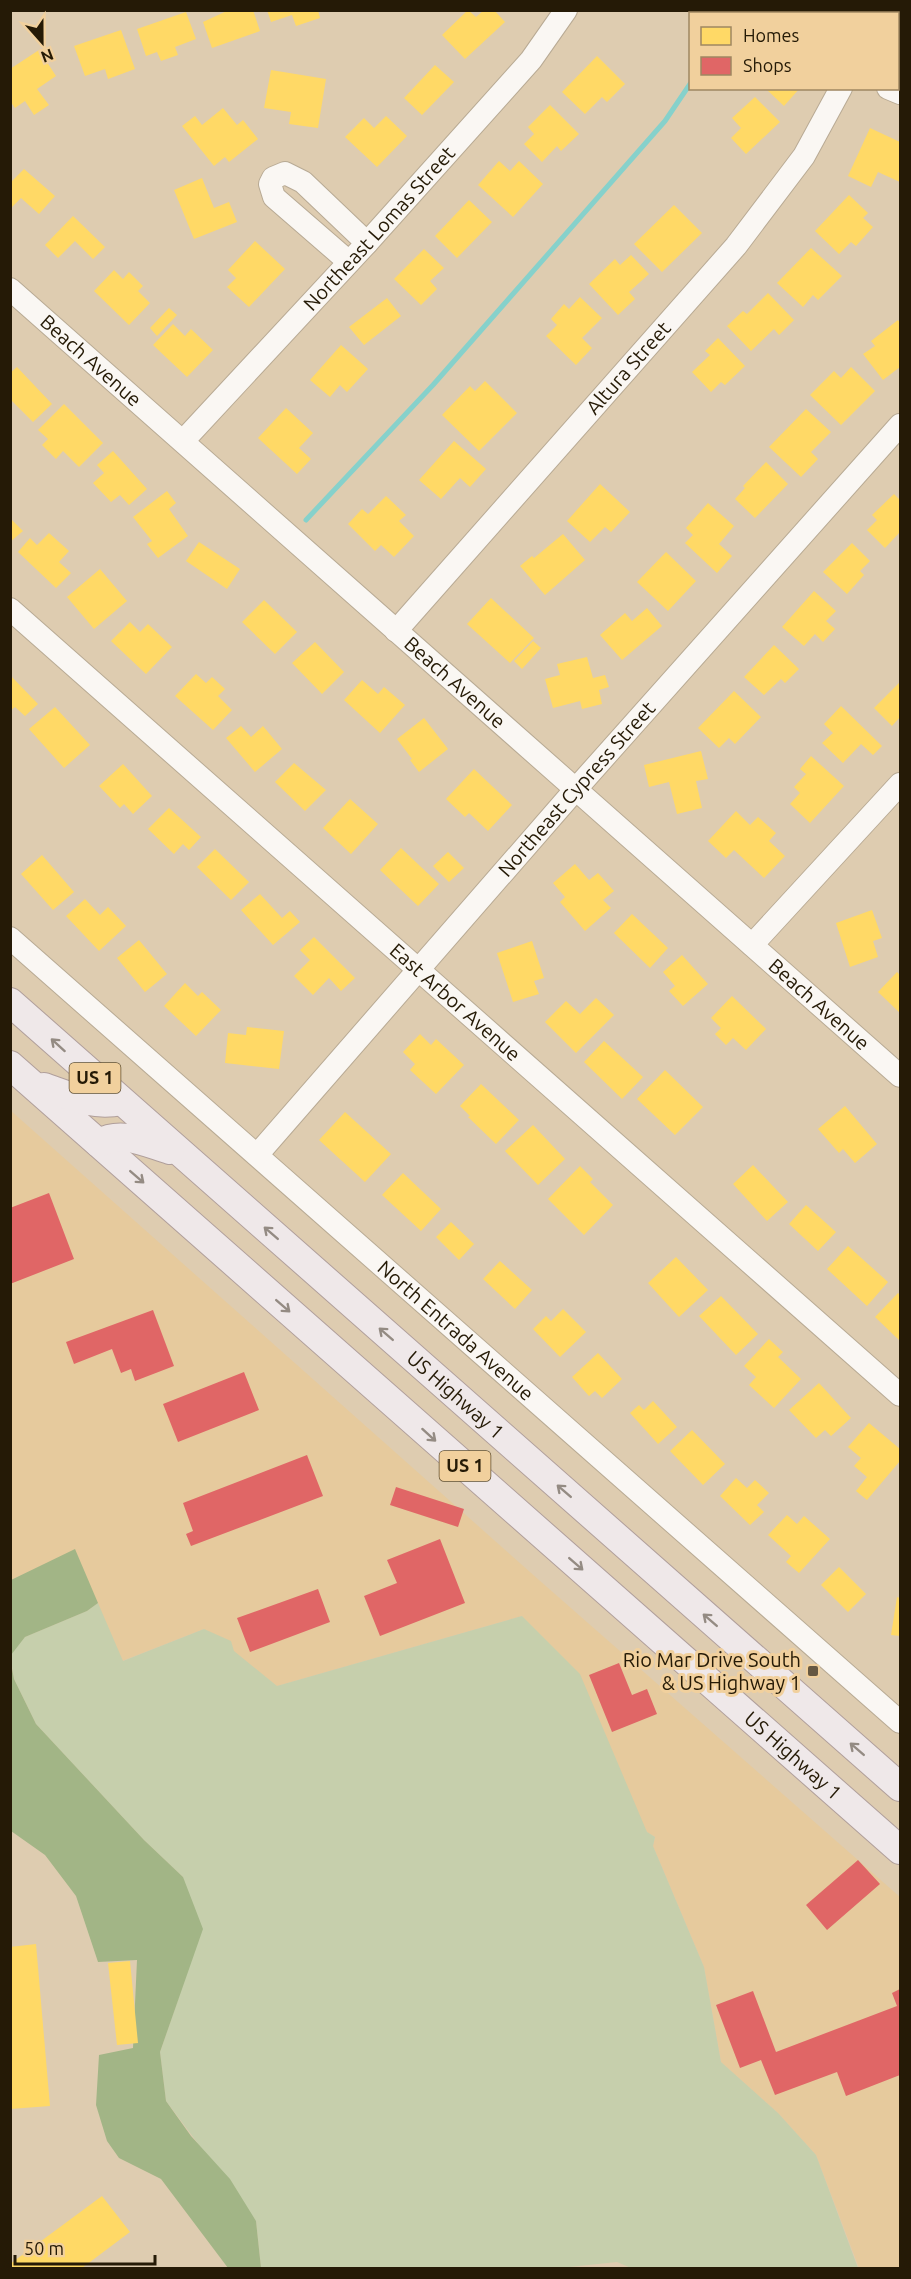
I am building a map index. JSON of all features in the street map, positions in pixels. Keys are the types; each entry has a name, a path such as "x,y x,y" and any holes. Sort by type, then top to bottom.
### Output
{"main road":[{"name":"US Highway 1","path":"10,1002 900,1787"},
{"name":"US Highway 1","path":"20,1074 900,1850"},
{"path":"20,1074 92,1103 121,1101"},
{"path":"99,1143 110,1137 125,1136 180,1153"}],"street":[{"name":"Northeast Lomas Street","path":"184,441 350,262 531,60 566,10"},
{"name":"Altura Street","path":"396,631 736,246 804,156 840,90"},
{"path":"350,262 274,197 270,191 273,178 285,173 303,182 367,243"},
{"name":"Beach Avenue","path":"10,289 900,1076"},
{"name":"Northeast Cypress Street","path":"257,1155 575,790 900,425"},
{"name":"East Arbor Avenue","path":"10,609 900,1395"},
{"path":"752,945 900,784"},
{"name":"North Entrada Avenue","path":"10,938 900,1722"}],"shaded area":[{"path":"10,1110 900,1897 900,2268 859,2268 816,2155 778,2113 721,2062 704,1967 653,1846 655,1837 647,1832 522,1616 277,1686 204,1629 122,1661 75,1550 11,1580"}],"green space":[{"path":"75,1549 98,1603 87,1611 25,1637 11,1655 11,1580"},
{"path":"98,1603 123,1661 204,1629 231,1641 234,1651 277,1686 522,1616 580,1674 647,1832 655,1837 653,1846 704,1967 721,2062 778,2113 816,2155 858,2268 631,2268 617,2262 560,2268 261,2268 256,2221 166,2101 160,2052 180,1994 183,1877 144,1840 36,1724 14,1679 10,1655 25,1637 87,1611"},
{"path":"10,1658 14,1679 36,1724 144,1840 183,1877 203,1929 160,2052 166,2101 191,2136 230,2179 256,2221 261,2268 228,2268 161,2179 119,2158 107,2141 96,2105 99,2055 133,2048 137,1960 98,1962 76,1896 45,1855 11,1831"}],"building: Homes":[{"path":"229,10 253,10 260,31 212,48 203,22"},
{"path":"267,10 318,10 320,18 296,26 292,15 271,22"},
{"path":"468,10 476,17 484,10 494,10 505,22 465,59 442,35"},
{"path":"186,12 196,39 175,47 178,55 161,61 157,52 146,56 137,29"},
{"path":"121,30 135,69 108,79 105,69 85,76 74,46"},
{"path":"39,50 56,76 37,89 49,105 34,115 25,101 15,108 10,101 10,69"},
{"path":"597,56 625,84 607,102 602,97 585,114 562,92"},
{"path":"435,65 454,82 422,115 404,98"},
{"path":"271,70 326,79 318,128 289,124 291,112 264,108"},
{"path":"767,90 798,90 784,106"},
{"path":"755,97 780,122 746,154 731,138 741,128 732,118"},
{"path":"550,105 579,134 561,151 557,146 542,162 524,144 534,134 528,127"},
{"path":"223,108 237,125 243,120 258,139 229,162 225,157 214,166 182,126 195,116 202,125"},
{"path":"386,116 407,136 377,167 345,137 364,118 374,128"},
{"path":"870,128 900,142 900,182 878,172 871,187 848,176"},
{"path":"499,161 510,171 519,161 543,184 513,217 478,185"},
{"path":"24,169 55,196 39,214 21,198 10,209 10,183"},
{"path":"202,178 214,208 229,202 237,222 194,239 174,190"},
{"path":"849,195 868,213 863,218 873,227 856,246 851,242 839,254 815,231"},
{"path":"469,200 492,222 457,258 435,236"},
{"path":"674,205 702,233 662,272 634,244"},
{"path":"73,216 105,247 93,259 75,241 58,258 45,245"},
{"path":"255,241 285,269 249,307 227,287 236,278 228,270"},
{"path":"811,248 842,276 818,300 813,295 803,307 777,283"},
{"path":"424,249 444,268 430,281 437,289 421,305 394,279"},
{"path":"631,255 649,274 629,292 635,299 618,315 589,284 615,259 620,265"},
{"path":"114,270 123,279 129,272 143,286 138,291 150,303 129,325 94,291"},
{"path":"768,293 794,320 779,335 774,329 751,351 727,326 743,311 747,314"},
{"path":"580,297 602,318 582,338 592,348 576,365 546,336 557,325 551,319 564,304 569,309"},
{"path":"387,298 401,316 364,345 349,327"},
{"path":"169,308 177,315 157,336 150,328"},
{"path":"898,320 900,323 900,367 883,380 863,354 875,346 871,341"},
{"path":"173,324 185,336 191,329 213,350 187,377 153,345"},
{"path":"718,338 745,366 725,385 721,382 711,392 692,372 710,355 705,351"},
{"path":"341,345 368,369 347,392 340,385 330,397 310,380"},
{"path":"17,367 52,404 33,422 10,399 10,373"},
{"path":"851,367 875,391 841,425 810,395 834,371 841,378"},
{"path":"485,381 517,413 479,451 442,415 470,386 475,391"},
{"path":"64,404 103,443 79,467 63,451 56,459 42,445 48,439 38,430"},
{"path":"286,408 313,433 299,448 311,459 297,474 258,438"},
{"path":"806,409 831,432 811,452 818,459 801,477 769,447"},
{"path":"454,441 486,469 470,487 460,478 441,499 419,480"},
{"path":"113,451 147,489 129,505 120,495 111,502 93,483 104,473 97,465"},
{"path":"766,462 788,484 755,518 735,499 745,488 743,486"},
{"path":"600,484 630,512 611,532 605,527 590,542 567,521"},
{"path":"167,491 176,503 169,509 188,536 158,558 147,544 152,541 133,517"},
{"path":"894,494 900,500 900,532 885,548 867,530 877,520 872,515"},
{"path":"386,496 406,515 399,521 414,536 394,557 381,545 375,551 348,524 362,509 368,514"},
{"path":"708,503 734,526 719,544 732,556 717,573 685,543 693,535 686,528"},
{"path":"10,518 23,531 10,542"},
{"path":"49,533 69,551 59,562 71,573 56,588 18,552 30,538 37,545"},
{"path":"563,534 585,560 545,595 520,566 532,556 534,558"},
{"path":"199,542 240,569 227,589 186,561"},
{"path":"852,543 870,561 860,571 864,575 847,594 823,572"},
{"path":"666,552 696,581 668,611 637,582"},
{"path":"100,569 127,601 94,629 67,597"},
{"path":"814,591 836,611 826,621 835,629 823,642 815,634 804,646 782,627"},
{"path":"491,598 534,638 510,663 467,624"},
{"path":"264,600 297,632 275,654 242,622"},
{"path":"647,608 662,626 622,660 600,635 625,613 632,621"},
{"path":"130,622 140,632 148,624 172,647 146,674 111,641"},
{"path":"533,641 541,648 522,669 514,661"},
{"path":"315,642 344,672 322,694 292,663"},
{"path":"774,645 799,669 785,683 781,679 764,695 744,677"},
{"path":"587,657 593,678 605,675 609,687 599,690 602,704 582,709 580,701 553,708 545,679 560,675 557,664"},
{"path":"196,674 206,683 212,677 225,689 218,696 232,710 213,730 175,696"},
{"path":"10,675 38,704 25,716 15,707 10,711"},
{"path":"362,680 378,694 384,687 405,705 380,733 344,700"},
{"path":"899,683 900,717 892,726 874,708"},
{"path":"734,691 761,717 735,744 729,738 719,748 698,728"},
{"path":"841,706 882,746 873,755 861,744 843,763 822,743 833,733 824,724"},
{"path":"55,707 90,745 64,768 29,729"},
{"path":"424,718 448,749 419,772 397,739"},
{"path":"241,726 251,737 263,726 282,749 255,772 226,738"},
{"path":"701,751 708,779 696,781 702,808 677,814 669,782 649,787 644,765"},
{"path":"811,756 844,786 810,823 790,804 800,793 794,787 806,774 800,769"},
{"path":"294,763 326,790 305,811 275,782"},
{"path":"123,764 152,796 133,814 124,804 120,808 99,786"},
{"path":"474,769 512,805 488,831 469,813 465,817 446,799"},
{"path":"350,799 378,824 351,854 323,828"},
{"path":"169,808 201,837 189,850 183,844 174,854 148,829"},
{"path":"736,811 750,825 758,817 776,833 769,841 785,856 764,878 734,850 726,858 708,841"},
{"path":"401,848 439,884 418,906 380,870"},
{"path":"215,849 249,882 231,900 197,867"},
{"path":"448,852 464,868 449,882 433,866"},
{"path":"42,855 74,892 53,910 21,874"},
{"path":"575,864 589,880 598,873 614,891 603,900 611,908 585,931 560,902 565,897 553,883"},
{"path":"260,894 282,918 290,911 300,922 273,945 241,910"},
{"path":"85,899 100,915 108,907 126,926 99,951 66,916"},
{"path":"872,910 882,938 873,941 878,957 850,967 836,923"},
{"path":"632,914 668,948 650,968 614,933"},
{"path":"314,937 355,978 341,991 329,978 313,995 294,976 310,960 300,950"},
{"path":"139,940 167,974 145,992 117,958"},
{"path":"532,941 544,978 534,981 539,994 513,1002 497,953"},
{"path":"682,955 708,984 683,1006 669,991 675,986 663,972"},
{"path":"897,972 900,975 900,1013 878,992"},
{"path":"185,983 198,996 202,992 221,1010 196,1036 164,1006"},
{"path":"732,996 766,1029 746,1050 733,1038 726,1045 715,1034 721,1028 711,1018"},
{"path":"596,998 614,1015 576,1053 545,1022 566,1001 580,1014"},
{"path":"247,1027 284,1031 279,1069 225,1063 228,1033 246,1035"},
{"path":"420,1034 431,1045 436,1039 464,1065 436,1094 410,1070 415,1064 403,1052"},
{"path":"604,1041 643,1077 622,1099 584,1062"},
{"path":"665,1070 703,1107 675,1135 637,1099"},
{"path":"481,1084 519,1120 496,1144 460,1106"},
{"path":"845,1106 877,1144 855,1163 843,1149 839,1153 818,1129"},
{"path":"345,1112 391,1154 365,1182 319,1140"},
{"path":"533,1125 565,1159 538,1185 505,1151"},
{"path":"753,1165 788,1202 767,1221 733,1184"},
{"path":"580,1166 593,1179 590,1182 613,1205 584,1235 548,1199"},
{"path":"403,1173 441,1209 421,1231 382,1195"},
{"path":"806,1205 836,1232 818,1251 789,1224"},
{"path":"451,1222 474,1244 459,1260 436,1237"},
{"path":"848,1246 888,1282 867,1306 827,1269"},
{"path":"676,1257 708,1290 679,1317 648,1283"},
{"path":"500,1261 532,1290 515,1309 483,1279"},
{"path":"898,1293 900,1295 900,1341 875,1317"},
{"path":"721,1296 758,1334 736,1355 699,1316"},
{"path":"563,1309 586,1332 560,1357 533,1329 546,1316 551,1321"},
{"path":"769,1339 783,1352 778,1357 801,1379 774,1408 749,1385 756,1377 744,1366"},
{"path":"598,1353 622,1379 602,1398 595,1391 589,1396 572,1377"},
{"path":"819,1383 851,1418 831,1436 825,1430 816,1438 789,1410"},
{"path":"653,1401 677,1427 658,1444 630,1413 639,1405 644,1410"},
{"path":"869,1423 900,1449 900,1461 867,1500 856,1491 867,1477 854,1466 861,1458 848,1447"},
{"path":"692,1430 725,1464 703,1485 670,1451"},
{"path":"736,1478 747,1488 755,1480 769,1493 757,1505 764,1512 750,1525 720,1496"},
{"path":"787,1515 797,1524 804,1516 830,1539 799,1573 786,1562 791,1556 768,1535"},
{"path":"839,1567 866,1594 848,1612 821,1585"},
{"path":"897,1597 900,1598 900,1636 891,1635"},
{"path":"36,1944 50,2106 10,2109 10,1947"},
{"path":"130,1961 138,2043 117,2045 108,1963"},
{"path":"102,2196 130,2232 82,2268 10,2268 10,2264"}],"building: Shops":[{"path":"49,1193 74,1259 10,1284 10,1208"},
{"path":"153,1310 174,1366 135,1381 131,1369 121,1373 112,1349 74,1364 66,1342"},
{"path":"244,1372 259,1410 178,1442 163,1404"},
{"path":"307,1455 323,1496 191,1546 186,1534 193,1531 183,1503"},
{"path":"396,1487 464,1509 458,1527 390,1505"},
{"path":"440,1539 465,1603 380,1636 364,1596 397,1583 387,1560"},
{"path":"318,1589 330,1622 250,1652 237,1618"},
{"path":"619,1663 632,1695 647,1689 657,1714 612,1732 589,1675"},
{"path":"858,1860 880,1884 827,1930 806,1905"},
{"path":"900,1989 900,2075 846,2096 837,2072 775,2095 761,2060 740,2068 716,2005 753,1991 776,2052 897,2006 892,1993"}],"waterway":[{"path":"306,520 433,385 665,121 689,85"}],"place":[{"name":"Rio Mar Drive South & US Highway 1","path":"813,1671"}]}
